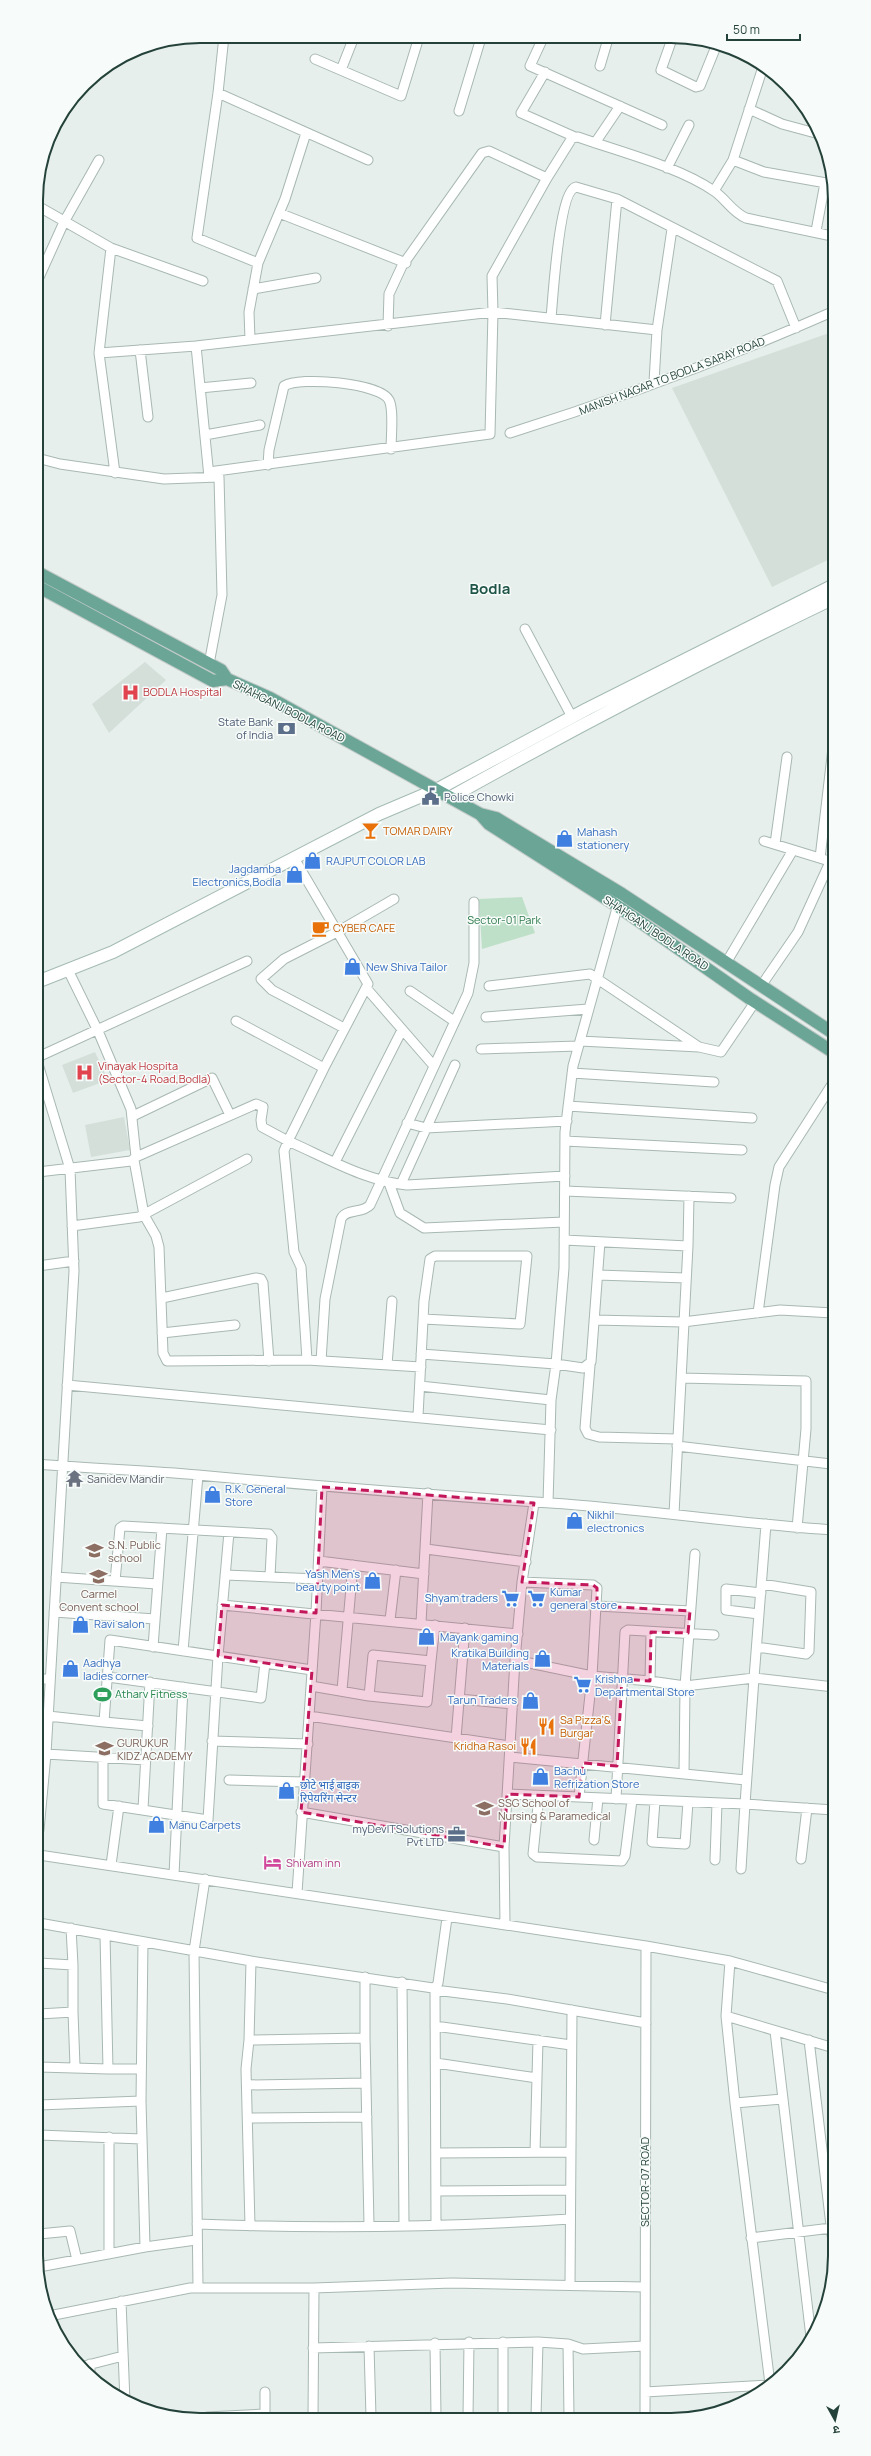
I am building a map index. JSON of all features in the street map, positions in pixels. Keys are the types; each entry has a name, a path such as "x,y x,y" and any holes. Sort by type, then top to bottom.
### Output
{"main road":[{"name":"SHAHGANJ BODLA ROAD","path":"43,575 221,670 227,679 270,698 438,789 480,814 496,818 622,894 828,1030"},
{"path":"43,980 113,952 379,814 438,789 572,717 828,588"},
{"path":"43,589 213,681 227,679"},
{"path":"451,797 578,726 731,648 828,601"},
{"name":"SHAHGANJ BODLA ROAD","path":"480,814 489,824 616,905 755,1002 828,1049"},
{"path":"793,1026 802,1012"}],"street":[{"path":"223,43 218,93 197,238 258,263"},
{"path":"341,70 352,43"},
{"path":"315,59 401,96 417,43"},
{"path":"458,112 479,43"},
{"path":"541,43 530,66 662,125"},
{"path":"600,66 607,43"},
{"path":"671,43 661,70 696,87 700,86 715,49"},
{"path":"545,72 521,113 575,137 667,168 714,191 738,215 828,235"},
{"path":"714,191 733,160 762,72"},
{"path":"218,93 368,160"},
{"path":"595,143 620,106"},
{"path":"749,109 782,124 813,132"},
{"path":"667,168 689,125"},
{"path":"250,339 249,312 258,263 279,213 306,132"},
{"path":"43,460 60,464 115,473 164,479 209,475 268,465 490,434 493,312 492,276 546,178 569,142 575,137"},
{"path":"388,326 389,294 402,266 406,263 444,205 484,151 489,151 546,178"},
{"path":"43,268 64,222 99,160"},
{"path":"733,160 764,172 827,183"},
{"path":"551,318 562,217 569,192 576,187 618,199 672,229 777,280 796,328"},
{"path":"813,232 816,231 828,188"},
{"path":"605,324 618,199"},
{"path":"43,209 111,248 203,280"},
{"path":"279,213 406,263"},
{"path":"654,382 657,330 672,229"},
{"path":"111,248 99,353 115,473"},
{"path":"253,289 316,278"},
{"path":"99,353 196,346 250,339 388,326 493,312 657,330"},
{"name":"MANISH NAGAR TO BODLA SARAY ROAD","path":"510,432 579,412 796,328 828,314"},
{"path":"196,346 209,475"},
{"path":"140,350 148,417"},
{"path":"268,465 269,450 284,386 302,380 323,380 379,392 386,397 390,405 391,449"},
{"path":"200,388 251,383"},
{"path":"205,435 260,425"},
{"path":"209,475 219,477 222,595 209,664"},
{"path":"525,629 572,717"},
{"path":"775,844 787,757"},
{"path":"820,858 828,790"},
{"path":"764,840 828,861"},
{"path":"726,963 793,850"},
{"path":"294,858 367,979 367,989 344,1028 284,1152 294,1252 301,1267 307,1360"},
{"path":"761,986 798,932 828,868"},
{"path":"548,1503 551,1400 556,1364 564,1240 565,1141 572,1073 616,905 622,894"},
{"path":"344,1028 300,1006 261,981 262,977 284,959 338,931 394,899"},
{"path":"321,1361 325,1299 341,1219 345,1214 369,1206 379,1181 468,993 473,970 474,902"},
{"path":"43,1055 98,1031 247,961"},
{"path":"68,970 98,1031 133,1116 135,1158 144,1215 156,1236 159,1247 163,1354 165,1358 170,1362 307,1360 421,1367"},
{"path":"489,986 590,974 699,1047"},
{"path":"367,989 434,1066"},
{"path":"410,991 454,1022"},
{"path":"481,1049 579,1043 699,1047 718,1052 723,1051 755,1002"},
{"path":"486,1017 588,1009"},
{"path":"236,1021 324,1068"},
{"path":"335,1162 402,1030"},
{"path":"401,1184 455,1065"},
{"path":"572,1073 714,1082"},
{"path":"133,1116 212,1078 230,1116"},
{"path":"43,1080 70,1169 74,1261 46,1754 43,1767"},
{"path":"758,1312 775,1185 779,1167 828,1091"},
{"path":"43,1172 70,1169 135,1158 259,1104 263,1110 260,1120 262,1127 288,1141 379,1181 401,1184 565,1176"},
{"path":"568,1106 752,1118"},
{"path":"407,1124 426,1128 567,1121"},
{"path":"565,1141 742,1150"},
{"path":"72,1226 132,1219 144,1215 247,1159"},
{"path":"389,1183 400,1213 424,1228 564,1222"},
{"path":"565,1191 731,1198"},
{"path":"674,1514 688,1246 689,1196"},
{"path":"564,1240 688,1246"},
{"path":"600,1242 585,1428 588,1434 599,1437 677,1443 828,1464"},
{"path":"418,1416 423,1319 429,1263 432,1257 527,1256 520,1324 423,1319"},
{"path":"43,1265 74,1261"},
{"path":"598,1275 686,1278"},
{"path":"162,1298 256,1278 261,1279 263,1283 269,1360"},
{"path":"387,1365 392,1301"},
{"path":"594,1320 683,1322 729,1318 758,1312 780,1310 828,1313"},
{"path":"162,1333 236,1325"},
{"path":"422,1354 556,1364 584,1368 590,1365"},
{"path":"680,1378 806,1380 806,1429 796,1528"},
{"path":"67,1385 418,1416 551,1430"},
{"path":"420,1386 551,1400"},
{"path":"43,1464 198,1475 322,1487 428,1493 674,1514 796,1528 828,1530"},
{"path":"183,1651 192,1530 198,1475"},
{"path":"297,1893 301,1812 308,1744 322,1487"},
{"path":"421,1623 428,1493"},
{"path":"505,1925 504,1847 515,1660 522,1582 534,1503"},
{"path":"740,1869 766,1524"},
{"path":"115,1581 121,1526 272,1535 270,1576"},
{"path":"153,1647 162,1528"},
{"path":"104,1757 103,1804 208,1820 215,1691 229,1532"},
{"path":"426,1548 526,1562"},
{"path":"684,1774 685,1686 695,1554"},
{"path":"318,1561 424,1574"},
{"path":"342,1690 353,1565"},
{"path":"390,1620 396,1570"},
{"path":"225,1575 317,1579"},
{"path":"56,1577 157,1584"},
{"path":"522,1582 593,1585 597,1588 592,1676 579,1798"},
{"path":"757,1647 806,1654 809,1651 811,1592 761,1588 726,1589 726,1610 759,1614"},
{"path":"222,1605 421,1623 518,1634"},
{"path":"596,1606 690,1611"},
{"path":"54,1612 155,1619"},
{"path":"311,1686 342,1690 369,1696 427,1702 435,1625"},
{"path":"456,1738 465,1628"},
{"path":"616,1799 625,1632 628,1630 714,1635"},
{"path":"650,1681 651,1632"},
{"path":"104,1722 110,1640 312,1670"},
{"path":"369,1696 373,1655 431,1661"},
{"path":"515,1660 592,1676 650,1681 685,1686 754,1678 828,1686"},
{"path":"108,1677 261,1698 265,1663"},
{"path":"43,1679 50,1679"},
{"path":"143,1809 150,1682"},
{"path":"174,1875 183,1687"},
{"path":"459,1699 513,1704"},
{"path":"48,1716 148,1726"},
{"path":"309,1716 510,1746"},
{"path":"212,1741 308,1744"},
{"path":"46,1754 146,1760"},
{"path":"510,1757 617,1766 746,1780"},
{"path":"229,1780 304,1782"},
{"path":"508,1794 745,1804 828,1810"},
{"path":"539,1796 533,1854 537,1857 622,1861 625,1856 632,1800"},
{"path":"594,1840 598,1798"},
{"path":"655,1801 652,1842 685,1844 688,1802"},
{"path":"716,1860 717,1803"},
{"path":"112,1865 119,1806"},
{"path":"801,1858 807,1808"},
{"path":"301,1812 504,1847"},
{"path":"43,1856 297,1893 447,1918 646,1946 730,1961 828,1988"},
{"path":"198,2288 196,2240 194,1951 205,1879"},
{"path":"436,2224 437,2153 435,1989 438,1983 447,1918"},
{"path":"43,1923 251,1961 402,1982 435,1989 507,1998 646,2022"},
{"path":"71,1928 73,1965 72,2012 75,2066"},
{"path":"105,1935 108,2069"},
{"path":"143,1942 141,2101 145,2247"},
{"name":"SECTOR-07 ROAD","path":"645,2413 646,1946"},
{"path":"250,2226 247,2085 251,1961"},
{"path":"730,1961 726,2016 751,2238 769,2379"},
{"path":"43,1963 73,1965"},
{"path":"365,1977 368,2225"},
{"path":"402,1982 404,2225"},
{"path":"570,2285 572,2010"},
{"path":"43,2014 72,2012"},
{"path":"726,2016 828,2046"},
{"path":"435,2026 571,2045"},
{"path":"775,2031 810,2329"},
{"path":"249,2040 366,2038"},
{"path":"535,2152 538,2040"},
{"path":"809,2040 828,2202"},
{"path":"436,2063 537,2078"},
{"path":"43,2067 75,2066 108,2069 142,2069"},
{"path":"247,2085 366,2083"},
{"path":"735,2103 782,2098"},
{"path":"43,2105 141,2101"},
{"path":"248,2118 367,2117"},
{"path":"43,2135 142,2139"},
{"path":"108,2254 109,2137"},
{"path":"437,2153 570,2152"},
{"path":"436,2191 570,2190"},
{"path":"197,2224 250,2226 404,2225 570,2219"},
{"path":"751,2238 828,2228"},
{"path":"43,2234 70,2231 77,2260"},
{"path":"43,2266 145,2247 196,2240"},
{"path":"55,2315 121,2301 198,2288 314,2288 452,2283 645,2287"},
{"path":"313,2413 314,2288"},
{"path":"121,2301 125,2394"},
{"path":"313,2348 469,2342 538,2342 568,2344 583,2349 645,2346"},
{"path":"468,2413 469,2342"},
{"path":"503,2342 503,2413"},
{"path":"536,2413 538,2342"},
{"path":"436,2343 436,2413"},
{"path":"568,2344 569,2413"},
{"path":"369,2346 371,2413"},
{"path":"87,2365 123,2356"},
{"path":"645,2392 762,2385"},
{"path":"265,2392 265,2413"}],"highlighted area":[{"path":"322,1487 534,1503 522,1582 593,1585 597,1588 597,1606 690,1611 688,1633 651,1632 650,1681 622,1679 617,1766 583,1763 579,1797 507,1794 504,1847 301,1812 312,1670 218,1656 222,1605 316,1613"}],"shaded area":[{"path":"828,333 828,560 772,587 672,388"},
{"name":"BODLA Hospital","path":"145,662 166,680 109,733 92,704"},
{"name":"Vinayak Hospita (Sector-4 Road,Bodla)","path":"95,1052 108,1080 73,1093 62,1065"},
{"path":"124,1117 130,1150 91,1157 85,1125"}],"green space":[{"name":"Sector-01 Park","path":"522,897 535,933 482,949 479,899"}],"place":[{"name":"BODLA Hospital","path":"130,692"},
{"name":"State Bank of India","path":"286,728"},
{"name":"Police Chowki","path":"431,797"},
{"name":"TOMAR DAIRY","path":"370,831"},
{"name":"Mahash stationery","path":"564,838"},
{"name":"RAJPUT COLOR LAB","path":"313,861"},
{"name":"Jagdamba Electronics,Bodla","path":"294,875"},
{"name":"CYBER CAFE","path":"320,928"},
{"name":"New Shiva Tailor","path":"353,967"},
{"name":"Vinayak Hospita (Sector-4 Road,Bodla)","path":"85,1072"},
{"name":"Sanidev Mandir","path":"74,1479"},
{"name":"R.K. General Store","path":"212,1495"},
{"name":"Nikhil electronics","path":"574,1521"},
{"name":"S.N. Public school","path":"95,1551"},
{"name":"Carmel Convent school","path":"99,1576"},
{"name":"Yash Men's beauty point","path":"373,1580"},
{"name":"Shyam traders","path":"511,1598"},
{"name":"Kumar general store","path":"537,1598"},
{"name":"Ravi salon","path":"81,1624"},
{"name":"Mayank gaming","path":"427,1637"},
{"name":"Kratika Building Materials","path":"542,1659"},
{"name":"Aadhya ladies corner","path":"70,1669"},
{"name":"Krishna Departmental Store","path":"582,1685"},
{"name":"Atharv Fitness","path":"102,1694"},
{"name":"Tarun Traders","path":"530,1700"},
{"name":"Sa Pizza’& Burgar","path":"547,1726"},
{"name":"Kridha Rasoi","path":"529,1746"},
{"name":"GURUKUR KIDZ ACADEMY","path":"104,1749"},
{"name":"Bachu Refrization Store","path":"541,1777"},
{"name":"छोटे भाई बाइक रिपेयरिंग सेन्टर","path":"287,1791"},
{"name":"SSG School of Nursing & Paramedical","path":"485,1809"},
{"name":"Manu Carpets","path":"156,1825"},
{"name":"myDevITSolutions Pvt LTD","path":"457,1835"},
{"name":"Shivam inn","path":"273,1863"}],"district":[{"name":"Bodla","path":"490,589"}]}
